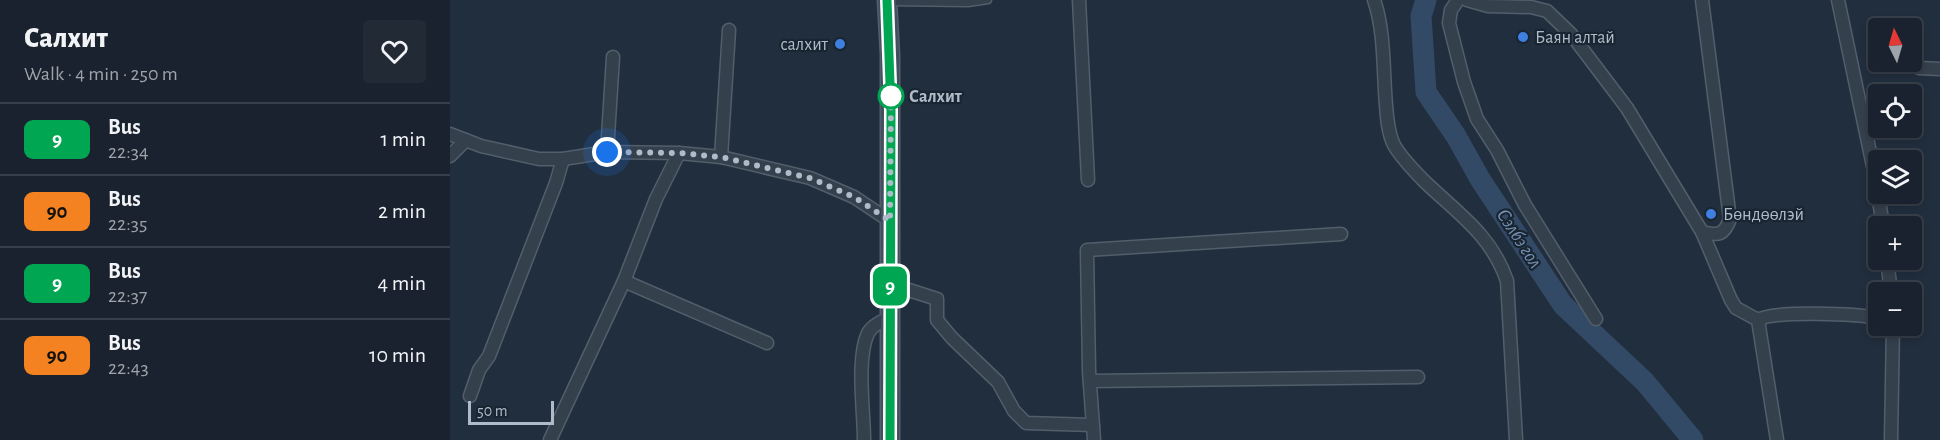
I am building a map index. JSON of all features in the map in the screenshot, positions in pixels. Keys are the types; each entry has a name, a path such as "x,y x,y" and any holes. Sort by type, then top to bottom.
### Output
{"main road":[{"path":"887,1 890,55 890,440"}],"street":[{"path":"1079,0 1088,180"},
{"path":"1374,0 1379,27 1388,121 1395,146 1411,168 1488,241 1502,265 1507,281 1516,440"},
{"path":"1458,0 1451,10 1449,23 1466,89 1477,119 1497,150 1525,205 1596,319"},
{"path":"1467,0 1488,6 1531,7 1547,11 1571,34 1627,108 1702,232 1736,308 1758,320"},
{"path":"1702,0 1730,219 1726,230 1720,234 1702,232"},
{"path":"1838,0 1869,150"},
{"path":"721,157 729,30"},
{"path":"607,152 613,57"},
{"path":"1922,68 1940,69"},
{"path":"450,134 481,146 539,159 563,159 607,152 679,153 721,157 810,178 854,197 890,221"},
{"path":"450,156 466,140"},
{"path":"550,440 624,281 642,231 679,153"},
{"path":"470,396 479,370 489,356 556,183 563,159"},
{"path":"1094,440 1090,381 1087,250 1341,234"},
{"path":"624,281 767,343"},
{"path":"890,284 937,299 938,320 952,338 998,382 1014,411 1026,423 1093,425"},
{"path":"1758,320 1776,314 1868,317"},
{"path":"864,440 862,357 868,332 882,320 890,319"},
{"path":"1758,320 1777,440"},
{"path":"1891,440 1892,336"},
{"path":"1090,381 1418,377"}],"lane":[{"path":"887,1 968,3 988,0"}],"waterway":[{"name":"Сэлбэ гол","path":"1426,0 1421,16 1426,92 1563,305 1645,382 1693,440"}],"bus line":[{"name":"9","path":"887,0 891,111 890,440"}],"place":[{"name":"Баян алтай","path":"1523,37"},
{"name":"салхит","path":"840,44"},
{"name":"Салхит","path":"891,96"},
{"name":"Бөндөөлэй","path":"1711,214"}],"route":[{"path":"607,152 679,153 721,157 810,178 854,197 890,221 891,92 891,96"}]}
